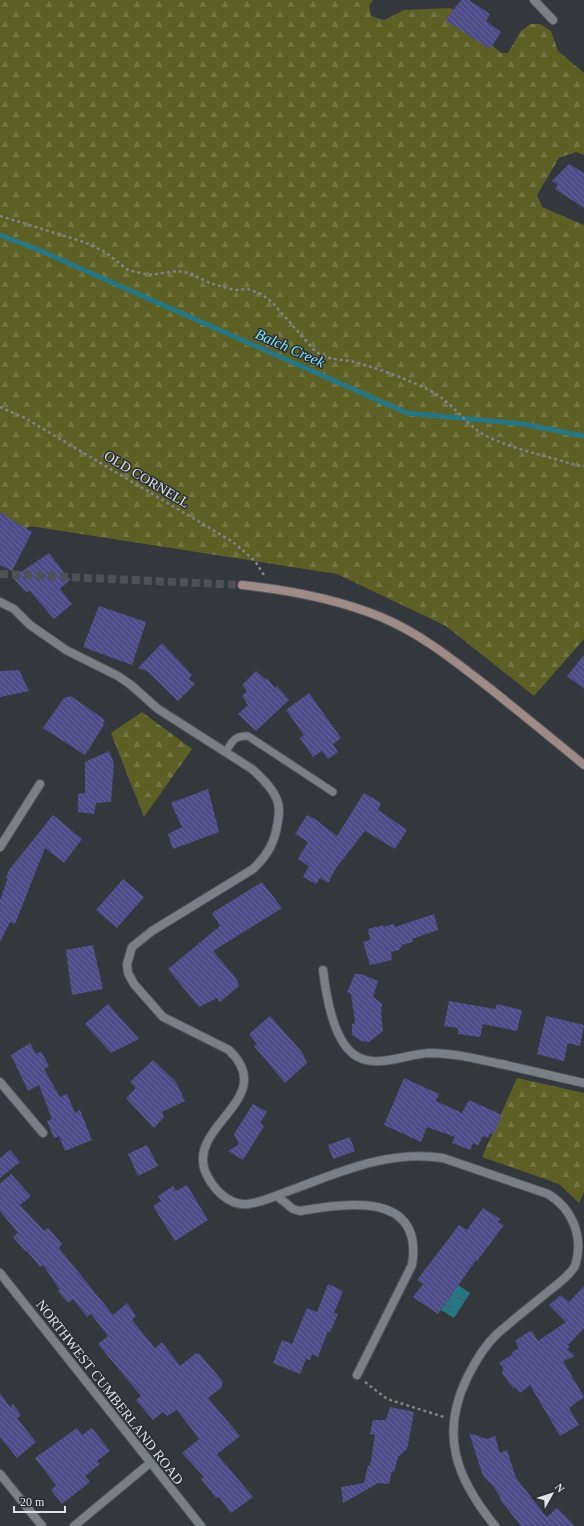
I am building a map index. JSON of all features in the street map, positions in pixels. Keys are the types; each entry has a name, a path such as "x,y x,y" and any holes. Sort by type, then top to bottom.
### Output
{"main road":[{"path":"242,585 265,587 297,593 347,606 380,617 402,627 456,662 584,765"}],"street":[{"path":"534,0 553,20"},
{"path":"0,602 14,609 30,625 66,650 118,676 131,685 158,710 252,769 266,782 277,800 279,812 276,836 264,859 253,869 152,931 132,947 127,964 128,973 134,984 163,1017 229,1050 238,1058 243,1066 245,1085 240,1096 207,1144 202,1158 208,1178 216,1190 227,1199 247,1204 277,1196 380,1159 426,1156 443,1158 548,1194 569,1210 577,1221 582,1232 581,1256 578,1262 564,1279 496,1335 479,1353 461,1391 454,1418 454,1448 466,1485 495,1526"},
{"path":"0,848 40,784"},
{"path":"323,970 325,993 341,1041 348,1050 357,1057 368,1061 379,1062 410,1055 453,1054 584,1083"},
{"path":"0,1082 43,1133"},
{"path":"277,1196 293,1209 300,1211 370,1204 391,1212 403,1219 408,1225 413,1245 412,1265 357,1375"},
{"name":"NORTHWEST CUMBERLAND ROAD","path":"0,1273 201,1526"},
{"path":"78,1525 150,1463"},
{"path":"0,1474 42,1526"}],"lane":[{"path":"226,752 233,740 240,735 248,736 333,792"}],"path":[{"path":"0,216 84,242 105,252 128,270 149,275 177,271 189,273 210,283 234,290 248,289 261,294 272,302 315,351 321,355 335,360 356,362 430,390 453,407 476,430 492,439 572,464 584,466"},
{"name":"OLD CORNELL","path":"0,407 25,418 233,542 249,555 260,567 263,572 265,587"},
{"path":"357,1375 387,1399 439,1416 454,1418"}],"green space":[{"path":"0,0 373,0 369,5 371,16 384,20 404,10 451,8 501,53 508,53 521,31 530,24 540,24 551,31 558,51 584,73 584,155 576,152 559,158 537,195 542,207 584,225 584,639 534,696 446,626 337,574 30,526 0,548"},
{"path":"142,712 192,749 144,817 111,733"},
{"path":"517,1078 584,1093 584,1192 579,1203 559,1184 482,1157"}],"water":[{"path":"458,1285 470,1293 454,1318 441,1310"}],"building":[{"path":"461,0 469,0 490,14 486,21 501,32 490,49 445,20"},
{"path":"569,164 584,173 584,208 555,189 558,184 552,181"},
{"path":"0,512 32,532 12,571 0,565"},
{"path":"49,553 70,580 60,589 72,604 54,619 30,591 26,592 14,579 18,574"},
{"path":"99,606 146,622 132,665 83,647"},
{"path":"162,643 192,675 189,679 195,684 178,701 147,671 138,668"},
{"path":"584,655 584,689 567,676"},
{"path":"19,670 29,691 0,697 0,671"},
{"path":"256,671 266,680 267,678 275,688 277,686 289,700 256,731 238,714 248,705 242,696 247,691 242,685"},
{"path":"309,693 341,738 333,744 338,752 328,759 322,751 313,757 300,738 304,735 286,710"},
{"path":"71,696 105,720 103,723 104,725 85,755 43,728 64,698"},
{"path":"109,751 114,763 111,802 96,803 94,814 78,812 78,794 85,793 85,762"},
{"path":"208,789 219,832 173,849 168,834 182,827 171,803"},
{"path":"364,793 381,803 378,810 407,830 395,849 365,831 336,868 328,883 320,878 316,884 303,877 309,866 298,859 308,842 295,834 307,815 315,819 337,836"},
{"path":"53,815 82,839 64,863 45,848 15,924 10,922 0,943 0,900 8,878 6,878 9,870"},
{"path":"123,879 144,897 117,928 96,910"},
{"path":"262,882 282,908 213,951 236,978 239,986 220,1002 217,998 199,1007 168,969 220,926 212,913"},
{"path":"434,914 438,930 412,939 413,942 402,945 399,950 391,952 392,960 370,965 363,942 370,940 368,929 394,924 395,927"},
{"path":"93,945 103,989 72,995 66,950"},
{"path":"355,974 361,974 378,981 373,997 382,1004 381,1013 383,1031 369,1042 361,1041 352,1035 352,1024 355,1023 351,994 347,992"},
{"path":"449,1001 495,1009 497,1004 522,1010 517,1031 483,1024 480,1037 458,1034 458,1028 444,1026"},
{"path":"108,1004 139,1039 111,1053 85,1024"},
{"path":"270,1016 302,1052 307,1063 285,1083 254,1046 257,1044 249,1034"},
{"path":"546,1016 584,1025 580,1046 568,1043 564,1061 537,1054"},
{"path":"30,1043 36,1054 41,1051 49,1066 44,1069 60,1097 67,1094 75,1113 80,1110 92,1140 65,1151 59,1136 54,1138 47,1121 52,1119 39,1085 28,1091 11,1055"},
{"path":"153,1060 176,1082 185,1101 162,1112 164,1117 154,1128 126,1098 136,1088 130,1082"},
{"path":"404,1078 439,1094 436,1101 462,1113 469,1100 502,1115 494,1134 490,1133 488,1138 483,1136 478,1146 473,1143 470,1150 452,1143 455,1137 427,1127 421,1142 384,1125"},
{"path":"253,1104 267,1112 260,1123 264,1126 243,1160 228,1151 239,1144 234,1134"},
{"path":"350,1137 355,1151 333,1159 328,1145"},
{"path":"147,1145 158,1166 138,1176 128,1154"},
{"path":"10,1150 20,1162 0,1178 0,1158"},
{"path":"11,1174 31,1196 20,1205 44,1231 48,1228 62,1244 59,1248 113,1315 127,1303 136,1316 132,1320 155,1348 162,1342 180,1366 196,1353 198,1355 199,1353 223,1382 221,1388 208,1398 240,1436 217,1454 253,1497 231,1513 219,1497 216,1498 201,1479 204,1477 182,1453 199,1439 177,1410 167,1416 163,1412 153,1420 136,1400 141,1396 98,1344 108,1336 91,1314 87,1317 73,1299 68,1303 58,1291 60,1290 43,1265 40,1267 13,1237 18,1233 0,1211 0,1184"},
{"path":"187,1185 208,1220 175,1241 153,1206 161,1201 158,1196 173,1186 176,1191"},
{"path":"483,1208 500,1219 498,1222 504,1225 477,1261 476,1260 438,1314 413,1297 423,1284 417,1280 459,1225 467,1230"},
{"path":"328,1284 343,1291 334,1313 338,1314 330,1332 328,1331 318,1357 312,1354 310,1360 306,1359 300,1374 273,1363 282,1340 292,1344 307,1308 317,1312"},
{"path":"584,1286 584,1328 568,1345 570,1347 567,1349 575,1356 563,1361 584,1397 569,1408 579,1425 560,1436 530,1385 520,1393 515,1387 514,1389 502,1373 503,1367 499,1363 519,1348 515,1341 528,1332 532,1331 538,1341 566,1322 549,1305 561,1295 569,1302"},
{"path":"0,1393 10,1407 13,1404 21,1415 17,1418 36,1442 17,1458 0,1437"},
{"path":"390,1407 414,1412 407,1449 398,1457 394,1472 392,1471 389,1484 378,1483 343,1503 341,1487 364,1483 368,1465 370,1466 375,1435 370,1434 373,1420 386,1420"},
{"path":"77,1428 82,1435 92,1428 110,1451 97,1461 100,1464 85,1476 90,1482 62,1504 51,1490 56,1485 35,1458"},
{"path":"469,1433 487,1439 495,1436 500,1453 507,1450 516,1478 547,1517 557,1508 575,1526 521,1526 499,1498 501,1498 493,1486 483,1476"}],"waterway":[{"name":"Balch Creek","path":"0,235 41,251 407,413 523,424 584,436"}],"tunnel":[{"path":"0,574 242,585"}]}
